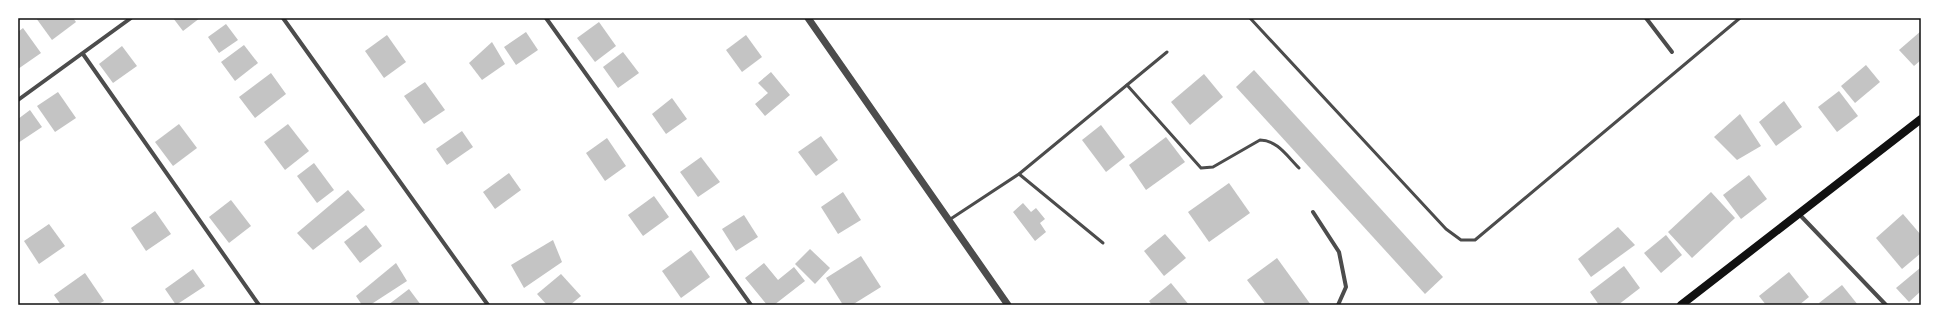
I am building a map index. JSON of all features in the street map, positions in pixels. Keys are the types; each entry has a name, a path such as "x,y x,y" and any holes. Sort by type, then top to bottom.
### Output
{"main road":[{"path":"1681,305 1921,119"}],"street":[{"path":"18,100 131,18"},
{"path":"283,18 488,305"},
{"path":"546,18 751,305"},
{"path":"808,18 1008,305"},
{"path":"1646,18 1672,52"},
{"path":"83,54 259,305"},
{"path":"1313,212 1339,252 1346,287 1338,305"},
{"path":"1799,214 1886,305"}],"lane":[{"path":"1250,18 1446,229 1461,240 1475,240 1740,18"},
{"path":"949,220 1019,174 1167,52"},
{"path":"1127,85 1201,168 1213,167 1260,140 1268,140 1276,145 1299,168"},
{"path":"1019,174 1103,243"}],"building":[{"path":"36,18 73,18 76,22 52,40"},
{"path":"173,18 200,18 183,31"},
{"path":"599,22 616,46 595,62 577,38"},
{"path":"226,24 238,40 219,53 208,37"},
{"path":"23,28 41,53 18,69 18,32"},
{"path":"1921,31 1921,60 1914,66 1899,50"},
{"path":"526,32 538,50 516,65 504,47"},
{"path":"387,35 406,62 384,78 365,51"},
{"path":"746,35 762,57 742,72 726,50"},
{"path":"492,42 505,64 482,80 469,63"},
{"path":"244,45 258,63 235,81 221,62"},
{"path":"122,46 137,66 113,83 99,64"},
{"path":"623,52 639,73 618,88 603,67"},
{"path":"1866,65 1880,82 1855,103 1841,86"},
{"path":"1254,70 1443,277 1425,294 1236,87"},
{"path":"771,72 790,95 765,116 755,104 768,93 758,83"},
{"path":"271,73 286,94 255,118 239,97"},
{"path":"1204,74 1223,97 1190,125 1171,102"},
{"path":"425,82 445,110 424,124 404,96"},
{"path":"1839,91 1858,116 1837,132 1818,107"},
{"path":"58,92 76,118 55,132 37,106"},
{"path":"672,98 687,119 666,134 652,114"},
{"path":"1784,101 1802,127 1776,146 1759,122"},
{"path":"30,110 42,127 18,143 18,119"},
{"path":"1740,114 1761,146 1737,160 1714,137"},
{"path":"179,124 197,148 173,166 155,142"},
{"path":"288,124 309,151 285,170 264,142"},
{"path":"1101,125 1125,157 1106,172 1082,140"},
{"path":"462,131 473,147 447,165 436,149"},
{"path":"821,136 838,160 816,176 798,152"},
{"path":"1166,137 1185,162 1146,190 1129,165"},
{"path":"607,138 626,166 605,181 586,153"},
{"path":"701,157 720,182 698,197 680,172"},
{"path":"314,163 334,190 317,203 297,176"},
{"path":"509,173 521,190 495,209 483,192"},
{"path":"1749,175 1767,199 1741,219 1723,195"},
{"path":"1229,183 1250,213 1209,242 1188,212"},
{"path":"348,190 365,210 313,250 297,233"},
{"path":"843,192 861,220 838,234 821,207"},
{"path":"1711,192 1735,218 1692,258 1668,232"},
{"path":"654,196 669,217 643,236 628,215"},
{"path":"231,200 251,226 229,243 209,217"},
{"path":"1023,203 1031,212 1036,208 1045,219 1040,223 1046,232 1035,241 1013,212"},
{"path":"155,211 171,234 146,251 131,228"},
{"path":"1903,214 1921,235 1921,253 1902,269 1876,238"},
{"path":"744,215 758,237 736,251 722,229"},
{"path":"49,224 65,246 39,264 24,241"},
{"path":"366,225 382,246 360,263 344,242"},
{"path":"1618,227 1635,245 1591,277 1578,259"},
{"path":"1165,234 1186,258 1164,276 1144,251"},
{"path":"1666,235 1682,255 1661,273 1644,253"},
{"path":"553,240 562,262 524,288 511,265"},
{"path":"810,249 830,268 815,284 795,264"},
{"path":"691,250 710,277 681,298 662,271"},
{"path":"861,256 881,287 852,305 843,305 826,278"},
{"path":"1277,258 1311,305 1266,305 1247,280"},
{"path":"396,263 407,281 370,305 362,305 356,296"},
{"path":"764,263 778,280 794,267 805,281 774,305 767,305 745,278"},
{"path":"1624,266 1640,288 1618,305 1599,305 1590,292"},
{"path":"1920,268 1921,291 1909,302 1896,288"},
{"path":"193,269 205,286 176,305 165,289"},
{"path":"1789,272 1809,297 1799,305 1766,305 1759,296"},
{"path":"85,273 104,301 97,305 61,305 54,295"},
{"path":"561,274 581,296 570,305 547,305 537,294"},
{"path":"1171,283 1189,305 1152,305 1149,301"},
{"path":"1842,285 1858,305 1821,305 1819,303"},
{"path":"409,289 421,305 388,305"}]}
